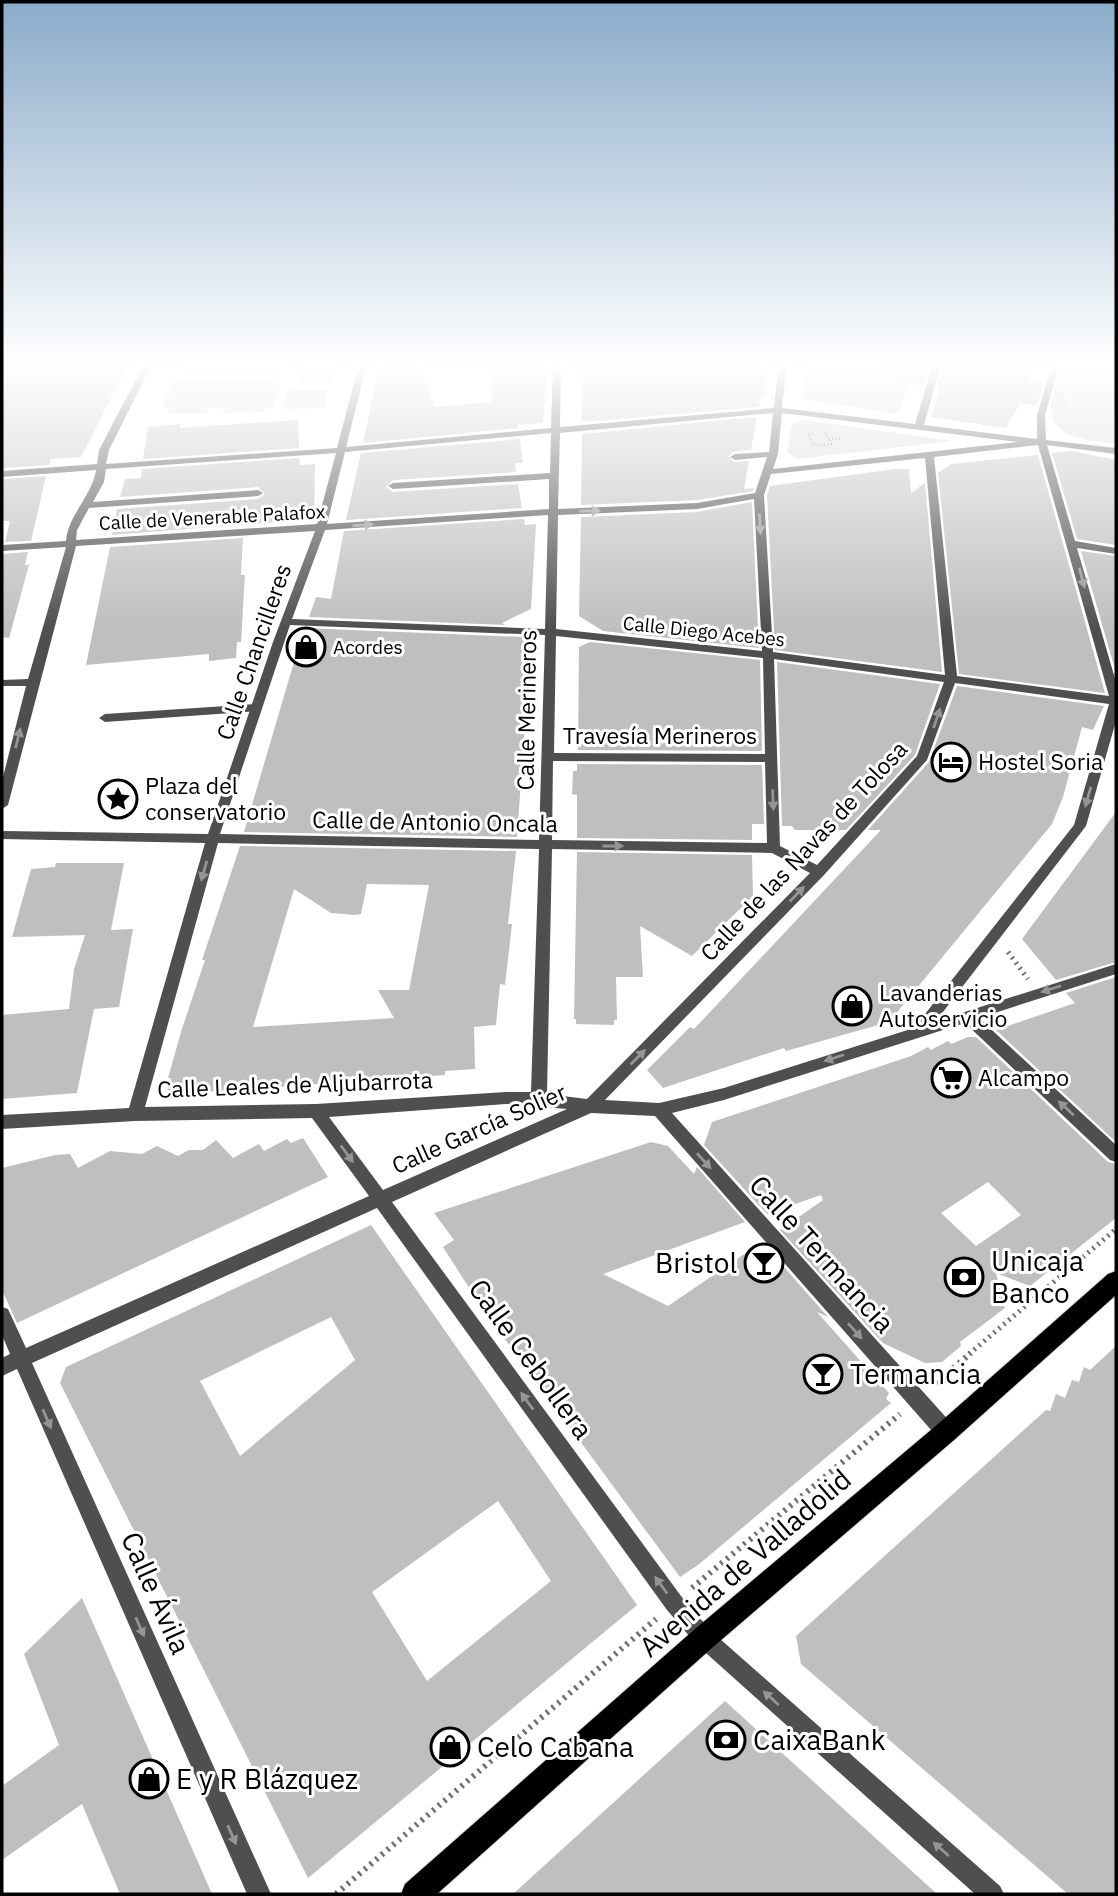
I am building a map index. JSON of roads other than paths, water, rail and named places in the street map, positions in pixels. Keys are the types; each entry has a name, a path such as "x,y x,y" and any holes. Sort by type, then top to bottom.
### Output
{"main road":[{"name":"Avenida de Valladolid","path":"415,1894 704,1638 946,1432 1116,1281"}],"street":[{"path":"2,805 71,543 72,530 99,482 104,452"},
{"path":"2,474 308,452"},
{"name":"Calle Chancilleres","path":"135,1114 213,837 285,622 321,528 340,452"},
{"name":"Calle Merineros","path":"539,1098 555,452"},
{"path":"767,472 948,452"},
{"path":"920,1030 1080,826 1116,701 1045,452"},
{"path":"735,457 773,454 759,495 768,654 774,848"},
{"name":"Calle de las Navas de Tolosa","path":"590,1105 819,872 923,757 951,678 929,455"},
{"path":"393,486 554,476"},
{"path":"86,505 258,493"},
{"name":"Calle de Venerable Palafox","path":"2,548 553,512 697,506 759,495"},
{"path":"1073,544 1116,551"},
{"name":"Calle Diego Acebes","path":"285,622 550,632 768,654 1116,701"},
{"path":"2,683 33,682"},
{"path":"105,718 256,708"},
{"name":"Travesía Merineros","path":"547,757 772,758"},
{"name":"Calle de Antonio Oncala","path":"2,835 774,848 819,872"},
{"name":"Calle García Solier","path":"11,1362 590,1105 659,1110 724,1094 1116,969"},
{"path":"967,1016 1116,1155"},
{"name":"Calle Leales de Aljubarrota","path":"2,1122 135,1114 316,1111 539,1098 590,1105"},
{"name":"Calle Termancia","path":"659,1110 946,1432"},
{"name":"Calle Cebollera","path":"316,1111 674,1603 704,1638 992,1894"},
{"name":"Calle Ávila","path":"2,1315 11,1362 259,1894"}],"place":[{"name":"Acordes","path":"306,647"},
{"name":"Hostel Soria","path":"951,762"},
{"name":"Plaza del conservatorio","path":"118,799"},
{"name":"Lavanderias Autoservicio","path":"852,1006"},
{"name":"Alcampo","path":"951,1078"},
{"name":"Bristol","path":"764,1263"},
{"name":"Unicaja Banco","path":"964,1277"},
{"name":"Termancia","path":"823,1374"},
{"name":"CaixaBank","path":"726,1740"},
{"name":"Celo Cabana","path":"450,1747"},
{"name":"E y R Blázquez","path":"149,1779"}]}
